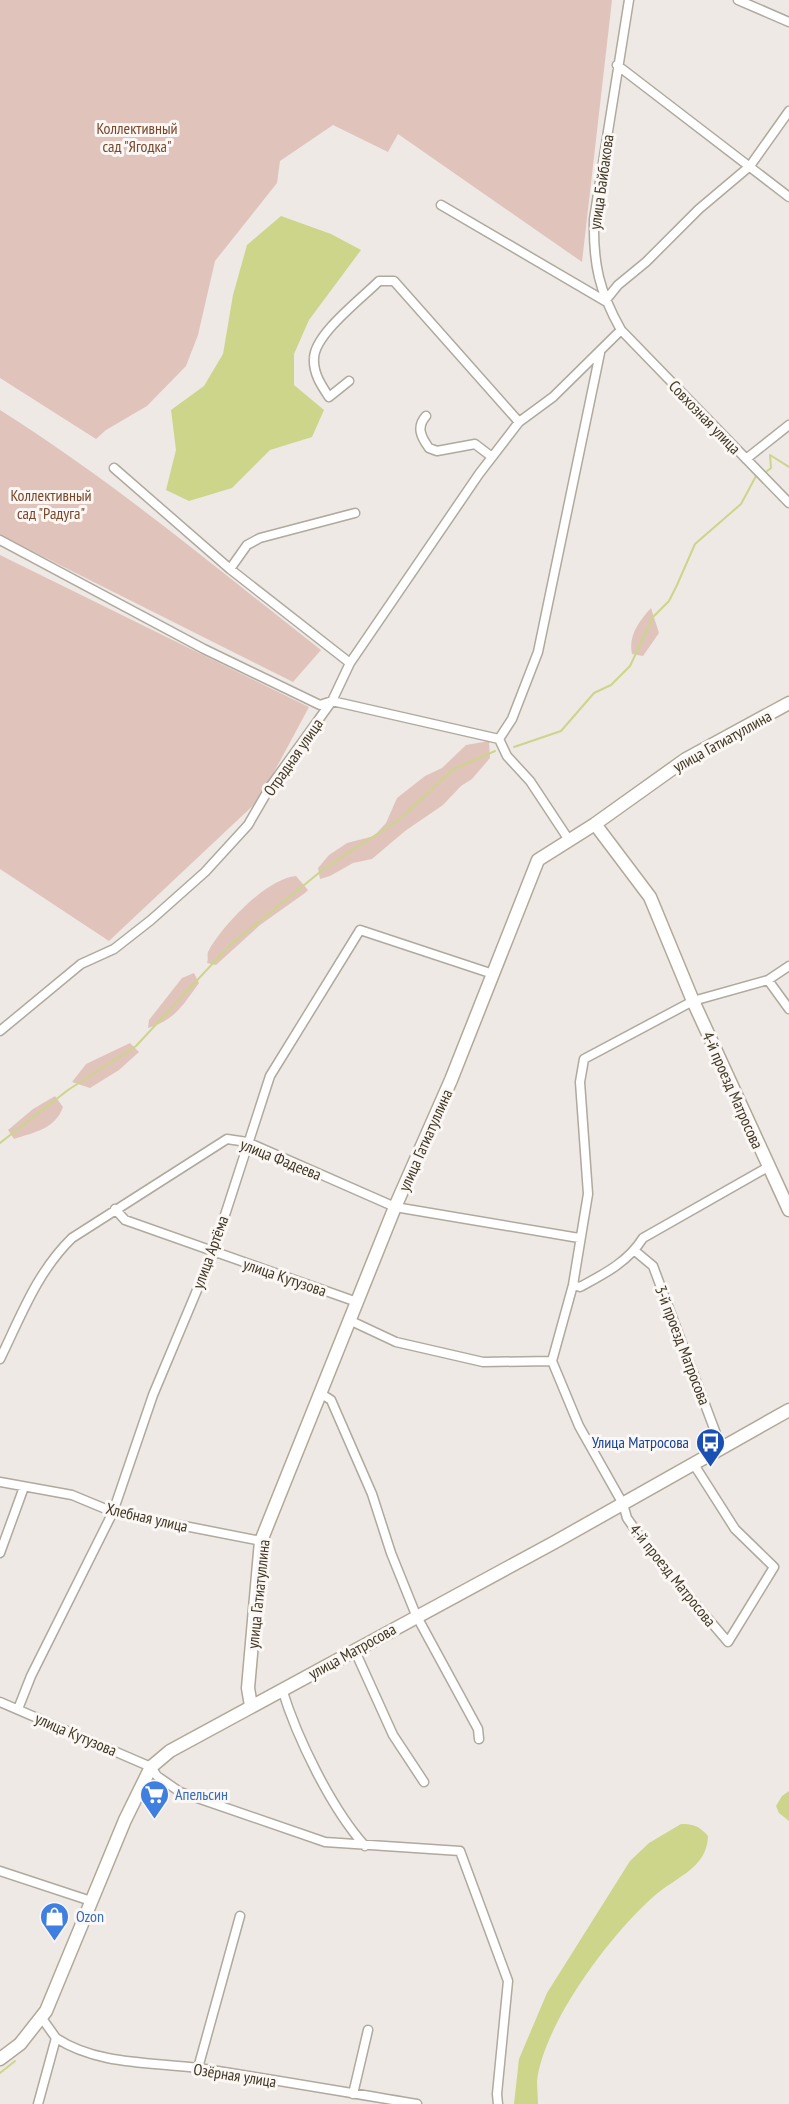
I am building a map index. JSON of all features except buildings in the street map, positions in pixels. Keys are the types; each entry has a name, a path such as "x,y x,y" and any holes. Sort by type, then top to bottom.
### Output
{"street":[{"name":"улица Байбакова","path":"621,330 604,301 593,244 594,219 629,0"},
{"path":"738,0 789,22"},
{"path":"617,65 789,197"},
{"path":"441,205 604,301 699,209 750,166 789,111"},
{"path":"349,381 329,397 316,376 314,358 317,342 379,281 394,281 519,422"},
{"name":"Отрадная улица","path":"0,1030 81,964 114,949 204,872 248,825 270,787 332,701 350,663 492,457 519,422 553,397 621,330"},
{"name":"Совхозная улица","path":"621,330 789,503"},
{"path":"499,739 512,719 538,651 551,578 600,353"},
{"path":"426,416 421,421 420,431 429,448 437,451 475,444 492,457"},
{"path":"746,459 789,425"},
{"path":"114,468 230,569 350,663"},
{"path":"230,569 247,545 260,538 355,513"},
{"path":"0,540 215,654 320,705 332,701 499,739"},
{"name":"улица Гатиатуллина","path":"251,1706 248,1688 261,1541 395,1207 439,1109 538,860 595,824 686,759 789,703"},
{"path":"499,739 507,756 530,781 569,840"},
{"name":"4-й проезд Матросова","path":"595,824 650,897 693,1001 789,1210"},
{"name":"улица Артёма","path":"18,1709 31,1676 113,1512 153,1395 213,1252 270,1076 360,930 493,974"},
{"path":"349,1320 396,1342 483,1362 552,1361 573,1285 588,1194 580,1082 584,1059 693,1001 768,980 789,966"},
{"path":"768,980 789,1009"},
{"name":"улица Фадеева","path":"0,1359 41,1274 54,1256 72,1238 227,1139 247,1142 395,1207 579,1238"},
{"path":"573,1285 580,1287 599,1277 635,1251 643,1238 768,1167"},
{"name":"улица Кутузова","path":"115,1209 125,1220 357,1302"},
{"name":"3-й проезд Матросова","path":"635,1251 653,1266 721,1447"},
{"name":"4-й проезд Матросова","path":"552,1361 579,1426 623,1504 627,1518 650,1551 728,1642 774,1567 735,1529 693,1463"},
{"path":"320,1393 331,1400 372,1494 391,1553 416,1615 478,1729 479,1739"},
{"name":"улица Матросова","path":"0,2059 20,2044 44,2014 125,1820 151,1767 170,1750 623,1504 789,1410"},
{"name":"Хлебная улица","path":"0,1482 72,1495 113,1512 261,1541"},
{"path":"0,1553 24,1486"},
{"path":"355,1651 393,1736 424,1782"},
{"path":"282,1689 328,1791 353,1832 365,1846"},
{"name":"улица Кутузова","path":"0,1702 151,1767 157,1776 180,1791 325,1842 460,1851 508,1982 497,2094 498,2104"},
{"path":"0,1871 91,1901"},
{"path":"198,2068 240,1916"},
{"path":"38,2104 56,2038 44,2014"},
{"path":"352,2094 368,2030"},
{"name":"Озёрная улица","path":"56,2038 79,2051 100,2056 198,2068 417,2104"}],"green space":[{"name":"Коллективный сад \"Ягодка\"","path":"0,0 612,0 582,262 398,134 388,152 333,125 280,161 277,183 215,261 198,335 186,366 147,406 106,430 96,439 0,378"},
{"name":"Коллективный сад \"Радуга\"","path":"0,410 124,496 321,650 293,682 0,535"},
{"path":"0,555 309,707 259,800 109,941 0,869"},
{"path":"651,608 659,633 643,656 632,654 633,635 642,618"},
{"path":"489,741 490,758 472,779 461,786 443,805 405,831 372,859 353,863 320,879 318,868 329,855 347,843 374,836 386,823 397,798 425,776 442,768 466,745"},
{"path":"296,876 308,890 305,893 260,925 216,965 207,963 208,952 224,928 246,905 272,885"},
{"path":"194,973 199,983 183,1005 165,1021 148,1028 149,1020 182,978"},
{"path":"130,1043 139,1052 119,1070 90,1088 72,1082 86,1064"},
{"path":"55,1096 63,1107 55,1120 37,1132 14,1139 8,1130 33,1109"}],"shaded area":[{"path":"281,216 331,234 361,250 309,320 294,354 294,385 324,410 312,437 270,450 232,488 189,501 166,490 176,450 171,410 204,386 223,354 233,295 247,245"},
{"path":"789,1791 789,1821 779,1813 776,1806 782,1796"},
{"path":"681,1824 696,1826 708,1836 702,1857 696,1865 653,1897 636,1913 599,1957 565,2007 552,2033 542,2058 537,2081 538,2104 514,2104 519,2059 547,1993 630,1861 649,1843"}],"waterway":[{"path":"767,471 771,468 770,455 789,467"},
{"path":"514,747 561,731 594,693 611,685 630,666 653,617 669,601 695,544 741,504 756,476"},
{"path":"0,1143 68,1090 136,1046 229,946 325,868 400,819 452,770 495,751"},
{"path":"0,2073 15,2061"}],"place":[{"name":"Улица Матросова","path":"710,1468"},
{"name":"Апельсин","path":"154,1820"},
{"name":"Ozon","path":"55,1942"}]}
